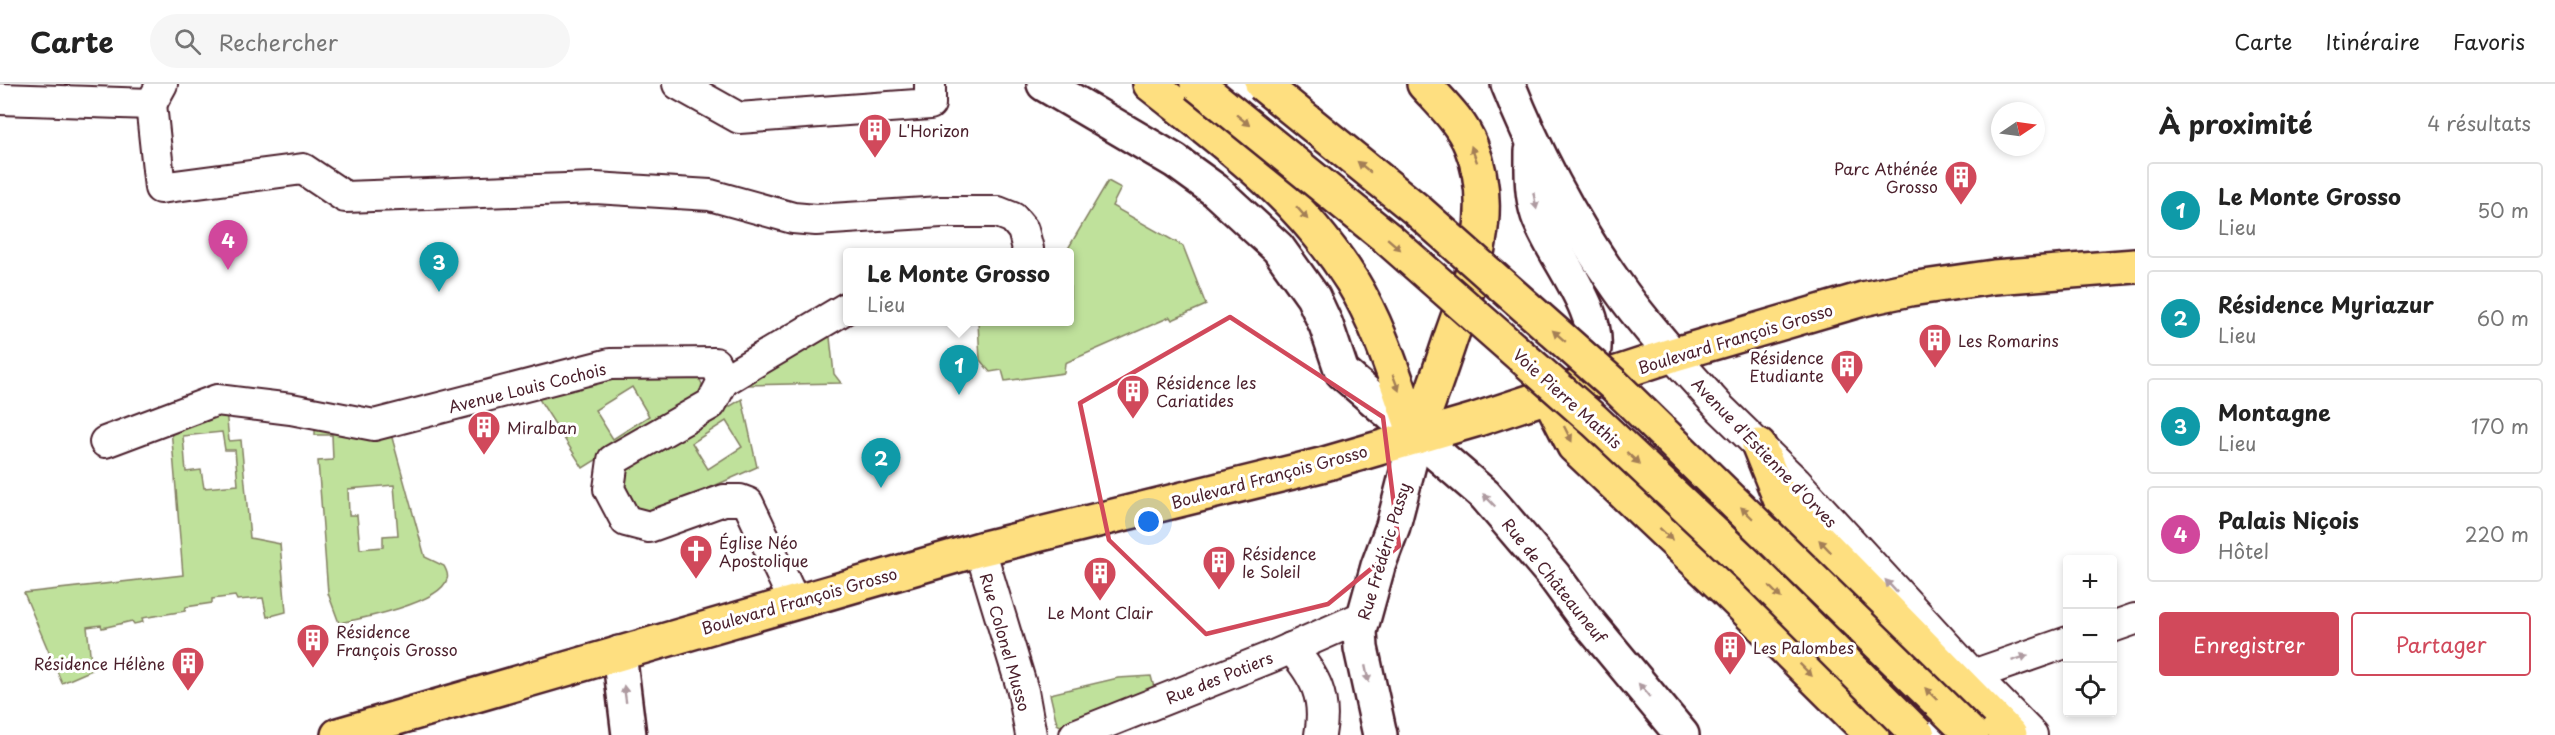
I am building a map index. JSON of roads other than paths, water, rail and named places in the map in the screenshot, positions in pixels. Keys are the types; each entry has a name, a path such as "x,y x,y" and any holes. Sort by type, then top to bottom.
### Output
{"main road":[{"path":"1150,84 1260,172 1292,202 1320,234 1353,283 1416,437"},
{"name":"Voie Pierre Mathis","path":"1197,84 1387,238 1595,422 1755,572 1918,735"},
{"path":"1262,84 1417,210 1613,384 1972,735"},
{"path":"1416,437 1474,274 1482,216 1482,192 1478,165 1470,144 1457,120 1424,84"},
{"name":"Boulevard François Grosso","path":"339,735 980,549 1271,478 1416,437 1549,397 1672,355 1863,299 1910,289 1994,277 2135,266"},
{"path":"1474,274 1478,314 1489,339 1507,356 1582,386"},
{"path":"1549,397 1574,446 1593,466 1726,590 1872,735"},
{"path":"1759,446 1781,501 2010,735"}],"street":[{"path":"678,84 739,118 930,104 930,84"},
{"name":"Rue de Châteauneuf","path":"1044,84 1175,161 1215,190 1264,234 1289,262 1313,297 1326,325 1342,372 1485,495 1682,735"},
{"name":"Avenue d'Estienne d'Orves","path":"1508,84 1531,143 1620,291 1672,355 1796,482 1973,675 2032,735"},
{"path":"0,99 156,94 160,188 303,169 345,197 595,188 710,195 804,219 941,212 998,212 1013,218 1023,230 1028,248"},
{"name":"Avenue d'Estienne d'Orves","path":"1531,143 1533,198 1538,214 1544,230 1586,309 1591,325 1593,354 1582,386"},
{"path":"794,602 748,503 740,500 724,500 649,527 626,521 609,489 613,460 711,404 723,381 843,310"},
{"name":"Avenue Louis Cochois","path":"105,442 217,400 291,409 374,425 610,364 715,363 723,381"},
{"name":"Rue Frédéric Passy","path":"1380,735 1361,648 1360,631 1377,566 1393,526 1416,437"},
{"name":"Rue Colonel Musso","path":"980,549 1023,691 1031,735"},
{"name":"Rue des Potiers","path":"1075,735 1292,648 1362,617"},
{"path":"2117,625 2135,619"},
{"path":"1973,675 2063,643"},
{"path":"1292,648 1313,677 1321,695 1323,721 1320,735"},
{"path":"619,653 629,735"}],"place":[{"name":"L'Horizon","path":"875,159"},
{"name":"Parc Athénée Grosso","path":"1961,206"},
{"name":"Palais Niçois","path":"228,270"},
{"name":"Montagne","path":"439,292"},
{"name":"Les Romarins","path":"1935,369"},
{"name":"Le Monte Grosso","path":"959,395"},
{"name":"Résidence Etudiante","path":"1847,395"},
{"name":"Résidence les Cariatides","path":"1133,420"},
{"name":"Miralban","path":"484,456"},
{"name":"Résidence Myriazur","path":"881,488"},
{"name":"Église Néo Apostolique","path":"696,580"},
{"name":"Résidence le Soleil","path":"1219,591"},
{"name":"Le Mont Clair","path":"1100,602"},
{"name":"Résidence François Grosso","path":"313,669"},
{"name":"Les Palombes","path":"1730,676"},
{"name":"Résidence Hélène","path":"188,692"}]}
